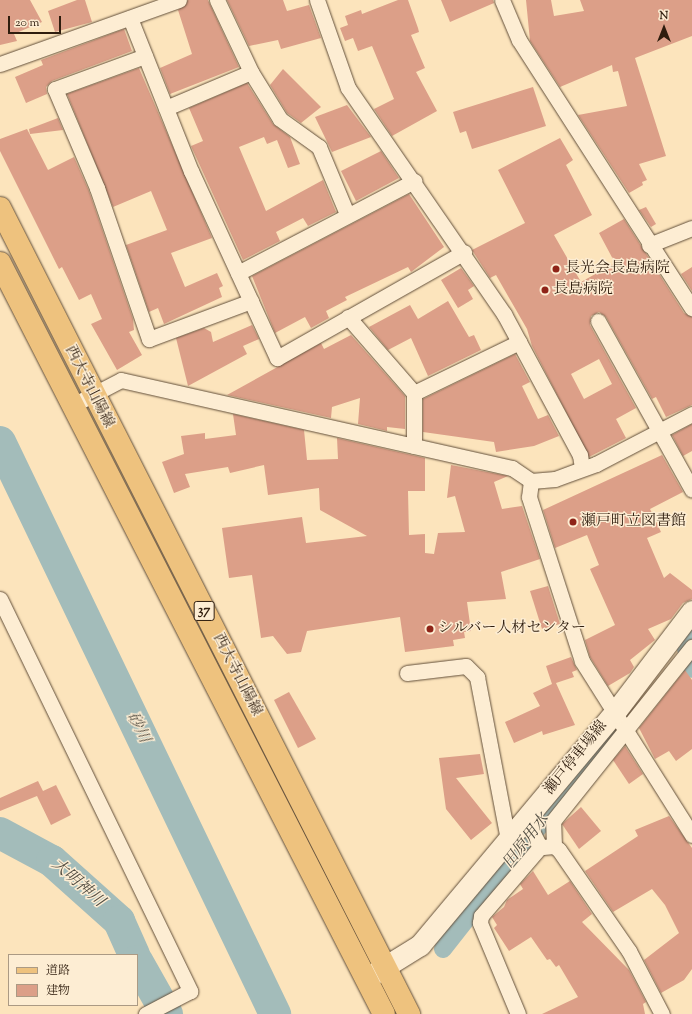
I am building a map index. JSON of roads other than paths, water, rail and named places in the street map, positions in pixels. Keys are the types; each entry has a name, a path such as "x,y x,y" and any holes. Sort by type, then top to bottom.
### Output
{"main road":[{"name":"西大寺山陽線","path":"0,208 92,393 409,1014"},
{"name":"西大寺山陽線","path":"0,263 71,406 384,1014"},
{"name":"瀬戸停車場線","path":"366,979 420,945 508,840 529,823 620,720 692,611"}],"street":[{"path":"0,64 179,0"},
{"path":"217,0 251,72 280,119 319,147 347,214"},
{"path":"316,0 348,88 464,252 519,342 580,455 582,468"},
{"path":"502,0 519,40 649,245 692,308"},
{"path":"130,18 166,108 277,358 464,252"},
{"path":"145,56 54,89 97,188 149,339 251,301"},
{"path":"166,108 251,72"},
{"path":"238,273 347,214 414,181"},
{"path":"649,245 692,228"},
{"path":"348,317 414,393 414,446"},
{"path":"598,320 658,432 692,490"},
{"path":"414,393 519,342"},
{"path":"71,406 92,393 121,380 512,468 531,481 555,479 582,468 692,414"},
{"path":"531,481 529,497 582,661 692,835"},
{"path":"0,599 190,991 150,1012"},
{"path":"518,1014 480,923 481,916 545,845 553,822 620,720 692,647"},
{"path":"407,673 466,666 477,677 508,840"},
{"path":"529,823 629,951 662,1014"}],"waterway":[{"name":"砂川","path":"0,442 275,1014"},
{"path":"692,627 683,638 692,669"},
{"name":"田原用水","path":"443,949 610,736"},
{"name":"大明神川","path":"0,833 52,861 119,921 134,954"},
{"name":"大明神川","path":"138,963 167,1014"}],"place":[{"name":"長光会長島病院","path":"556,269"},
{"name":"長島病院","path":"545,290"},
{"name":"瀬戸町立図書館","path":"573,522"},
{"name":"シルバー人材センター","path":"430,629"}]}
